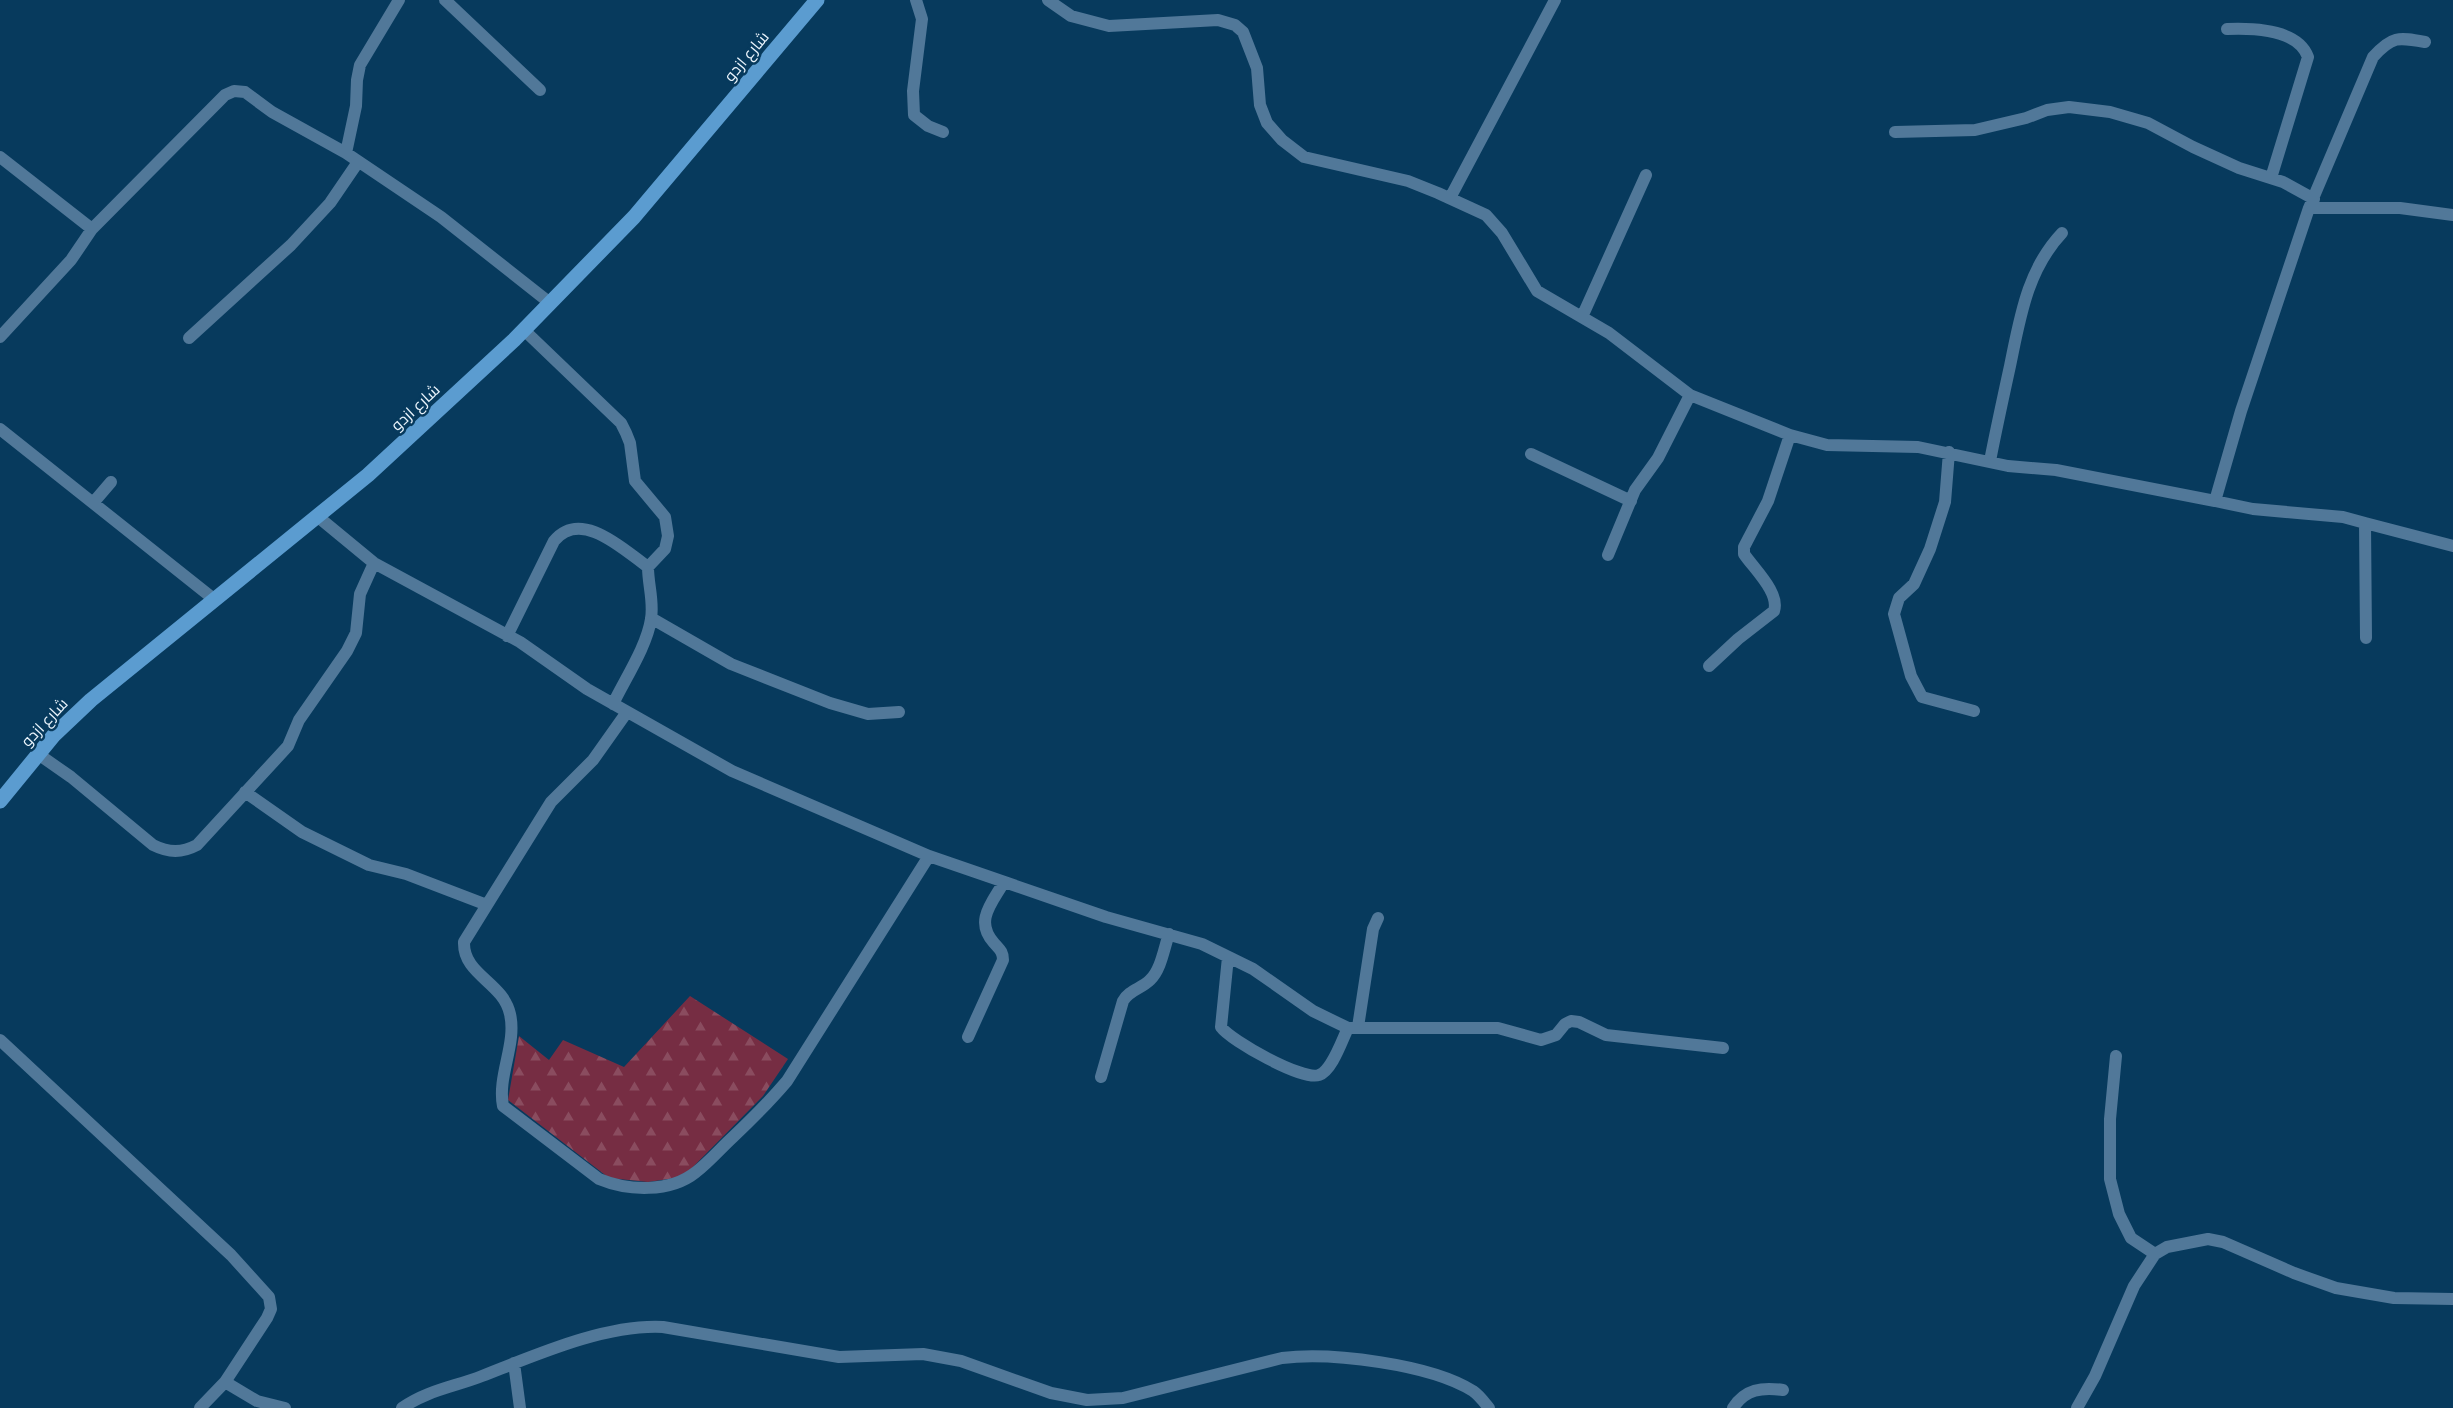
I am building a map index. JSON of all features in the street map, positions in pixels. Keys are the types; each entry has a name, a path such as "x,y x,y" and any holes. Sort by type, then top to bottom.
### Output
{"street":[{"path":"346,153 356,106 360,65 399,0"},
{"path":"445,0 540,90"},
{"name":"شارع ازدو","path":"0,801 54,735 91,700 368,475 524,330 634,217 817,0"},
{"path":"916,0 922,19 913,91 914,115 928,126 943,132"},
{"path":"1048,0 1071,16 1109,26 1218,20 1235,25 1243,32 1252,52 1257,68 1260,105 1267,123 1282,140 1304,157 1408,182 1450,198 1490,219 1506,240 1517,262 1537,291 1609,333 1690,395 1790,435 1827,445 1918,447 2008,466 2056,470 2253,509 2343,517 2453,546"},
{"path":"1450,198 1555,0"},
{"path":"2227,29 2248,28 2297,40 2308,57 2271,178"},
{"path":"2215,501 2241,411 2267,340 2311,204 2373,57 2386,43 2400,38 2424,42"},
{"path":"0,338 71,260 92,230 225,95 234,91 245,92 272,112 346,153 441,217 550,303"},
{"path":"1895,132 1975,130 2026,118 2048,110 2069,107 2110,112 2148,123 2239,168 2271,178 2311,204 2400,208 2453,215"},
{"path":"0,157 92,230"},
{"path":"189,338 291,245 330,203 358,162"},
{"path":"1582,317 1646,175"},
{"path":"1990,461 2021,309 2031,280 2047,249 2062,234"},
{"path":"524,330 621,423 630,443 635,481 643,493 656,504 665,518 668,536 665,549 661,556 648,567"},
{"path":"1608,555 1635,490 1658,458 1690,395"},
{"path":"0,429 216,600"},
{"path":"1710,666 1738,639 1774,611 1776,604 1774,595 1744,554 1744,547 1768,501 1790,435"},
{"path":"1949,452 1945,502 1930,549 1914,584 1899,598 1894,614 1911,676 1922,696 1974,711"},
{"path":"1531,454 1631,501"},
{"path":"93,503 111,482"},
{"path":"317,516 374,563 507,636 587,689 732,771 929,856 1106,917 1202,944 1253,969 1313,1011 1336,1024 1353,1028 1498,1028 1541,1040 1556,1035 1565,1024 1571,1021 1579,1022 1606,1035 1723,1048"},
{"path":"2365,523 2366,638"},
{"path":"507,636 554,540 562,532 590,529 611,540 648,567 652,592 651,618 647,632 613,704"},
{"path":"38,754 153,845 165,851 186,850 197,845 288,746 299,720 356,633 360,594 374,563"},
{"path":"651,618 731,664 830,703 868,714 899,712"},
{"path":"627,712 593,760 551,801 464,942 464,953 474,969 501,994 510,1013 509,1050 501,1098 503,1106 599,1179 612,1185 651,1188 673,1185 694,1174 772,1099 787,1081 929,856"},
{"path":"245,792 302,832 369,866 406,874 487,904"},
{"path":"968,1038 1003,960 1001,950 986,933 984,920 1004,882"},
{"path":"1228,957 1221,1028 1226,1035 1304,1075 1319,1076 1327,1070 1353,1028 1373,929 1378,918"},
{"path":"1101,1077 1123,1001 1127,994 1150,980 1156,972 1169,934"},
{"path":"0,1040 231,1255 269,1297 271,1309 267,1318 225,1382 200,1408"},
{"path":"2116,1056 2110,1119 2110,1179 2119,1214 2131,1238 2155,1254"},
{"path":"2076,1408 2095,1376 2134,1286 2155,1254 2175,1245 2208,1239 2223,1242 2274,1265 2336,1288 2394,1298 2453,1299"},
{"path":"402,1408 441,1388 480,1377 550,1350 640,1326 663,1327 839,1357 924,1354 961,1361 1051,1394 1087,1400 1123,1398 1282,1358 1304,1355 1407,1366 1453,1381 1474,1392 1489,1408"},
{"path":"514,1363 520,1408"},
{"path":"225,1382 257,1401 285,1408"},
{"path":"1733,1408 1737,1400 1750,1391 1763,1387 1783,1389"}],"green space":[{"path":"690,996 788,1059 763,1096 690,1170 675,1178 648,1182 609,1178 508,1100 519,1036 549,1060 563,1040 624,1067"}]}
